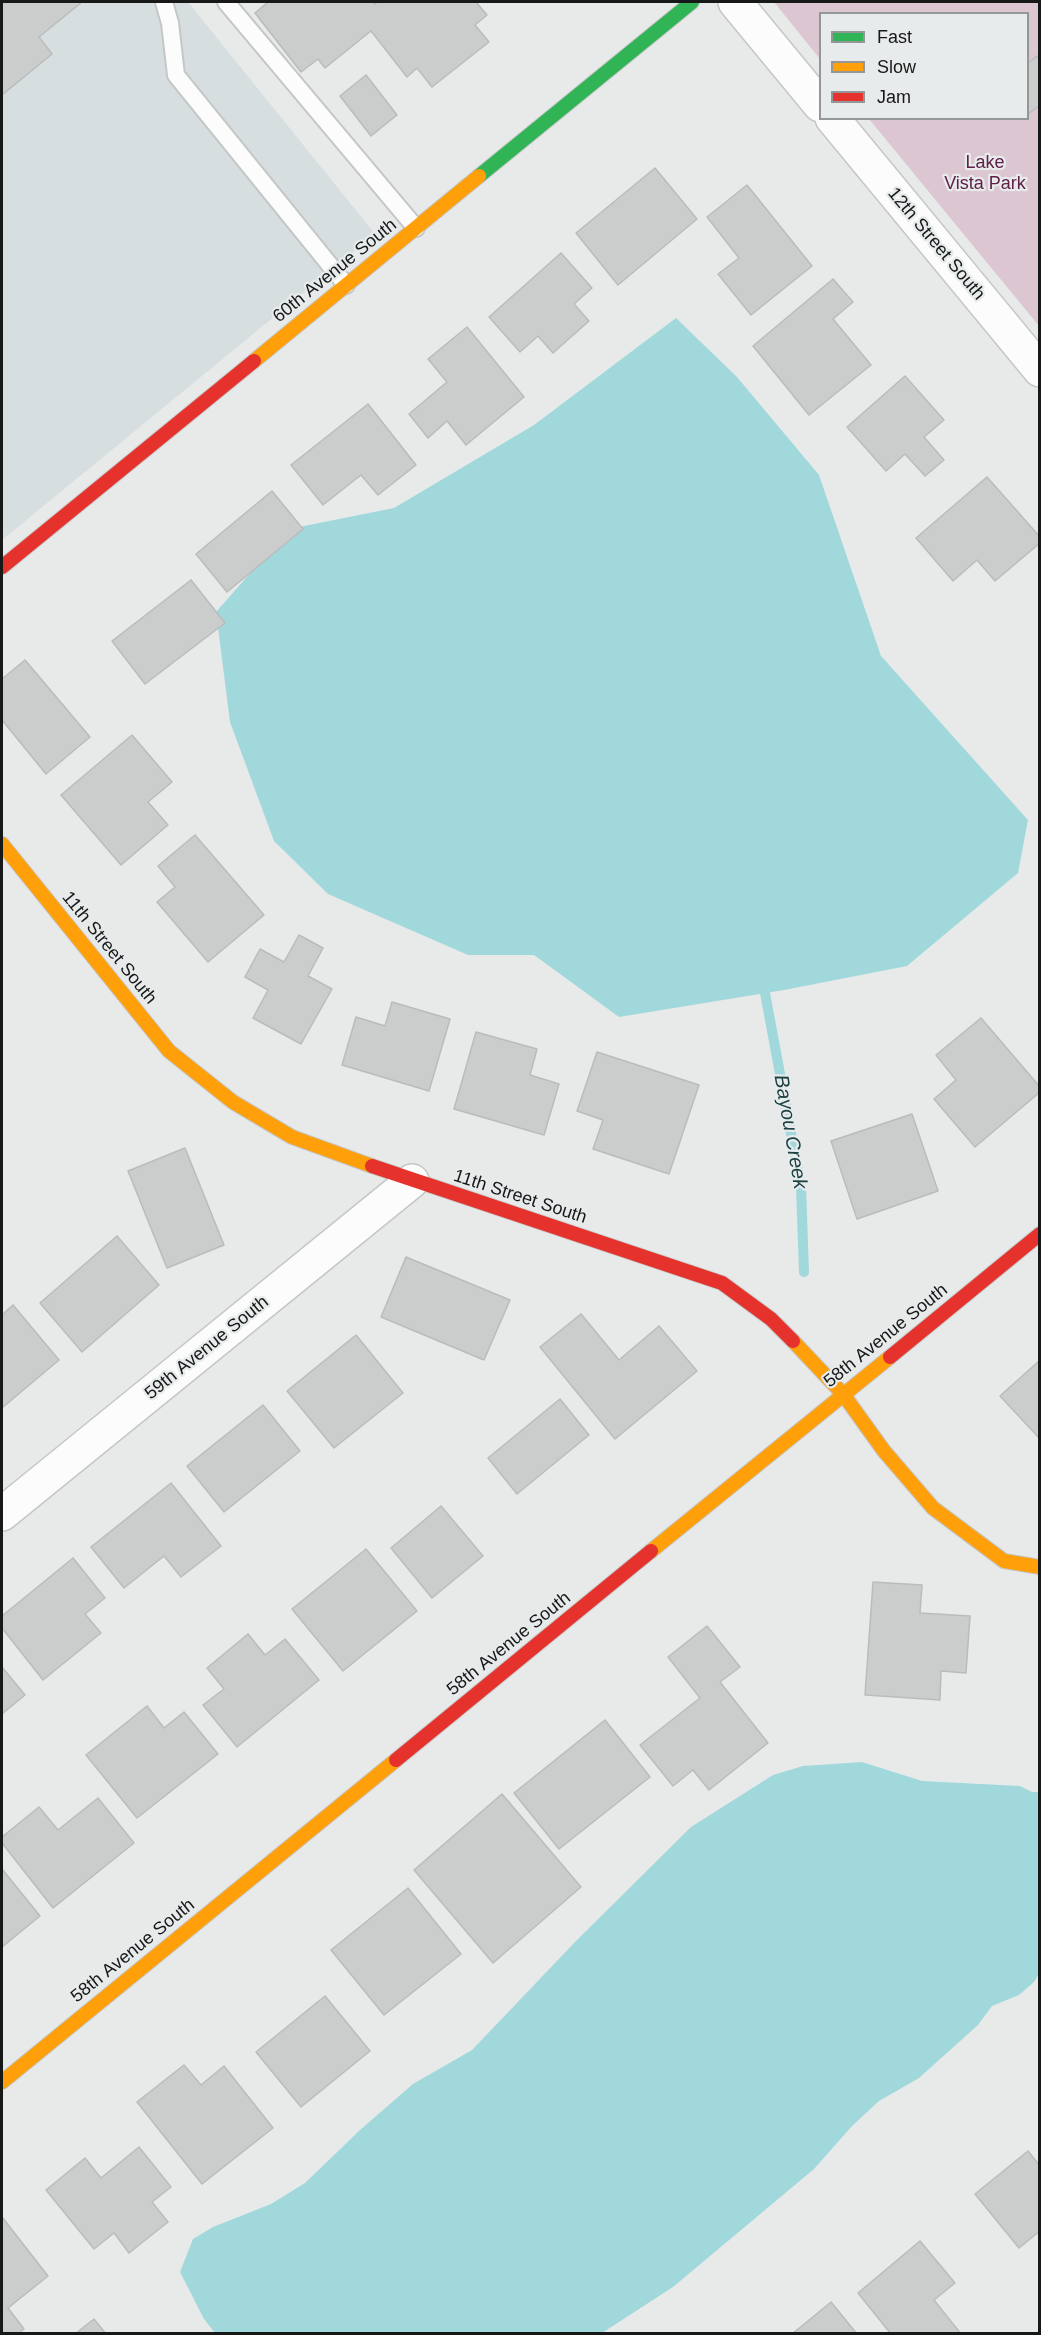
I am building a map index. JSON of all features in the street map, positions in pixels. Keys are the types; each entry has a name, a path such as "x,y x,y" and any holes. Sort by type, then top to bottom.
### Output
{"street":[{"name":"60th Avenue South","path":"2,567 692,2"},
{"path":"735,2 819,104"},
{"name":"12th Street South","path":"834,120 1040,370"},
{"name":"11th Street South","path":"2,844 169,1051 233,1102 292,1137 412,1181 654,1259 722,1284 771,1319 843,1394 884,1451 933,1508 1004,1560 1040,1567"},
{"name":"59th Avenue South","path":"2,1514 412,1181"},
{"name":"58th Avenue South","path":"2,2082 1040,1234"}],"lane":[{"path":"164,2 170,23 176,75 346,285"},
{"path":"226,2 416,228"}],"shaded area":[{"path":"2,2 188,2 375,234 2,540"}],"green space":[{"name":"Lake Vista Park","path":"774,2 1039,2 1039,326 870,120 1029,120 1029,12 819,12 819,58"}],"water":[{"path":"676,318 737,377 819,475 881,656 1028,820 1018,873 907,966 784,990 619,1017 534,955 468,955 328,894 274,841 230,722 216,612 289,529 394,508 534,425"},
{"path":"862,1762 922,1781 1020,1786 1032,1792 1039,1792 1040,1972 1034,1982 1019,1995 992,2006 978,2025 919,2078 879,2101 852,2126 814,2169 673,2287 602,2333 215,2333 204,2319 180,2272 193,2239 213,2227 271,2204 305,2183 360,2130 413,2084 472,2050 576,1941 691,1827 773,1775 803,1766"}],"building":[{"path":"2,2 82,2 39,37 52,54 2,95"},
{"path":"268,2 372,2 375,4 378,2 476,2 487,15 475,25 489,42 432,87 417,68 407,77 371,31 325,68 318,59 301,72 255,13"},
{"path":"1037,56 1040,59 1040,105 1029,113 1029,62"},
{"path":"366,75 397,115 371,136 340,96"},
{"path":"655,168 697,219 618,285 576,233"},
{"path":"747,185 812,266 751,315 718,274 739,258 707,217"},
{"path":"561,253 592,288 574,304 589,321 553,353 538,336 520,352 489,317"},
{"path":"833,279 853,302 833,319 871,365 809,415 753,346"},
{"path":"467,327 524,397 466,445 447,421 428,438 409,414 447,382 428,359"},
{"path":"905,376 944,420 924,437 944,460 925,476 905,454 886,471 847,427"},
{"path":"368,404 416,465 378,495 361,475 323,505 291,465"},
{"path":"987,477 1040,537 1040,543 995,581 977,560 953,581 916,538"},
{"path":"272,491 303,529 227,592 196,554"},
{"path":"191,580 225,623 145,684 112,641"},
{"path":"25,660 90,737 46,774 2,720 2,679"},
{"path":"132,735 172,782 148,802 168,825 121,865 61,795"},
{"path":"195,835 264,915 208,962 157,902 175,887 158,866"},
{"path":"299,935 323,948 308,976 332,989 301,1044 253,1018 268,990 245,977 260,949 284,962"},
{"path":"392,1002 450,1019 429,1091 342,1065 356,1017 385,1026"},
{"path":"981,1018 1040,1087 1040,1092 975,1147 934,1099 956,1080 936,1055"},
{"path":"476,1032 537,1049 530,1075 559,1084 544,1135 454,1109"},
{"path":"597,1052 699,1085 669,1174 593,1149 603,1120 577,1111"},
{"path":"912,1114 938,1191 857,1219 831,1141"},
{"path":"185,1148 224,1245 167,1268 128,1171"},
{"path":"117,1236 159,1285 82,1352 40,1303"},
{"path":"406,1257 510,1300 484,1360 381,1317"},
{"path":"13,1305 59,1360 2,1408 2,1315"},
{"path":"581,1314 619,1360 659,1326 697,1371 615,1439 540,1347"},
{"path":"356,1335 403,1393 334,1448 287,1391"},
{"path":"1040,1360 1040,1439 1000,1396"},
{"path":"560,1399 589,1435 517,1494 488,1458"},
{"path":"263,1405 300,1451 224,1512 187,1466"},
{"path":"171,1483 221,1546 181,1577 164,1556 124,1588 91,1547"},
{"path":"441,1506 483,1556 432,1598 391,1548"},
{"path":"366,1549 417,1611 343,1671 292,1609"},
{"path":"73,1558 105,1598 85,1614 101,1633 43,1680 2,1628 2,1616"},
{"path":"873,1582 922,1585 920,1613 970,1616 966,1673 941,1671 940,1700 865,1695"},
{"path":"707,1626 740,1667 720,1682 768,1743 709,1790 693,1770 673,1786 640,1745 700,1698 668,1657"},
{"path":"248,1634 265,1655 285,1639 319,1680 237,1747 203,1705 224,1689 207,1668"},
{"path":"2,1667 25,1695 2,1714"},
{"path":"147,1706 164,1728 184,1712 218,1754 137,1818 86,1755"},
{"path":"605,1720 650,1777 559,1849 514,1793"},
{"path":"502,1794 581,1887 493,1963 414,1870"},
{"path":"98,1798 134,1843 53,1908 2,1843 2,1837 39,1807 58,1830"},
{"path":"2,1869 40,1916 2,1947"},
{"path":"408,1888 461,1954 384,2015 331,1950"},
{"path":"325,1996 370,2051 301,2107 256,2052"},
{"path":"184,2065 201,2085 224,2066 273,2128 202,2184 137,2102"},
{"path":"139,2147 171,2187 152,2202 168,2222 129,2253 114,2233 94,2249 46,2190 85,2158 101,2178"},
{"path":"1028,2151 1040,2166 1040,2231 1019,2248 975,2194"},
{"path":"2,2217 48,2276 8,2308 24,2329 18,2334 2,2334"},
{"path":"920,2241 955,2283 934,2300 961,2334 891,2334 858,2293"},
{"path":"831,2302 857,2334 792,2334"},
{"path":"94,2319 106,2334 75,2334"}],"waterway":[{"name":"Bayou Creek","path":"765,993 801,1187 804,1272"}],"traffic: fast":[{"path":"479,176 692,2"}],"traffic: slow":[{"path":"254,361 479,176"},
{"path":"2,844 169,1051 233,1102 292,1137 372,1166"},
{"path":"793,1341 843,1394 884,1451 933,1508 1004,1561 1040,1567"},
{"path":"651,1551 890,1357"},
{"path":"2,2082 396,1760"}],"traffic: jam":[{"path":"2,567 254,361"},
{"path":"372,1166 722,1283 771,1319 793,1341"},
{"path":"890,1357 1040,1234"},
{"path":"396,1760 651,1551"}]}
